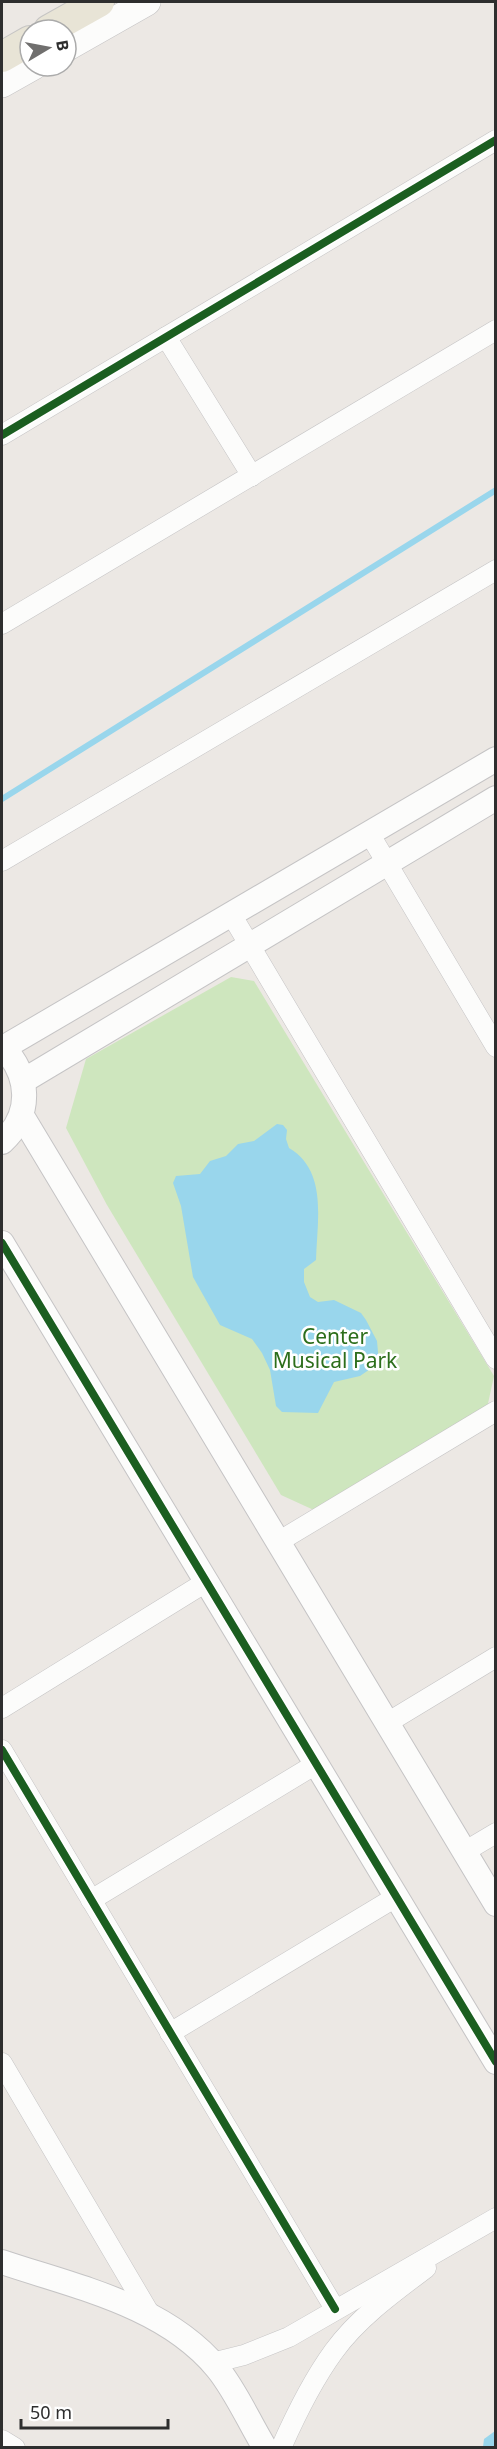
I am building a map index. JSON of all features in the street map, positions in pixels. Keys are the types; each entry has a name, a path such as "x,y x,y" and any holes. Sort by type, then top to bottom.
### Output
{"main road":[{"path":"70,18 99,2"},
{"path":"78,41 147,2"},
{"path":"2,57 18,48"},
{"path":"2,84 18,75"}],"street":[{"path":"2,435 495,140"},
{"path":"2,624 495,330"},
{"path":"166,337 252,476"},
{"path":"2,861 495,570"},
{"path":"2,1142 12,1133 22,1116 26,1097 23,1081 14,1060 2,1047 495,761"},
{"path":"23,1081 495,798"},
{"path":"369,833 495,1047"},
{"path":"231,914 495,1359"},
{"path":"22,1116 495,1904"},
{"path":"2,1243 495,2062"},
{"path":"278,1542 495,1411"},
{"path":"2,1708 206,1582"},
{"path":"387,1723 495,1657"},
{"path":"2,1750 335,2309"},
{"path":"91,1900 316,1764"},
{"path":"465,1852 495,1833"},
{"path":"170,2033 396,1897"},
{"path":"2,2063 151,2316"},
{"path":"212,2363 268,2346 415,2262 439,2252 495,2218"},
{"path":"281,2448 297,2413 335,2349 373,2310 426,2267 439,2252"},
{"path":"2,2262 100,2295 151,2316 192,2342 212,2363 265,2448"},
{"path":"2,2440 15,2448"}],"green space":[{"name":"Center Musical Park","path":"231,977 254,981 494,1376 487,1408 316,1511 281,1495 107,1205 66,1128 86,1059"}],"water":[{"path":"277,1124 283,1125 287,1130 286,1139 289,1148 310,1170 318,1198 316,1260 304,1269 304,1282 310,1297 318,1302 334,1300 361,1313 377,1341 379,1363 360,1376 334,1382 318,1413 282,1412 276,1406 270,1370 262,1353 252,1339 220,1325 193,1277 181,1206 173,1183 176,1176 200,1174 210,1161 226,1156 238,1144 254,1141"},
{"path":"495,2431 495,2447 483,2447 484,2439"}],"waterway":[{"path":"2,799 496,490"}],"cycle path":[{"path":"2,435 496,140"},
{"path":"2,1243 496,2062"},
{"path":"2,1750 335,2309"}]}
